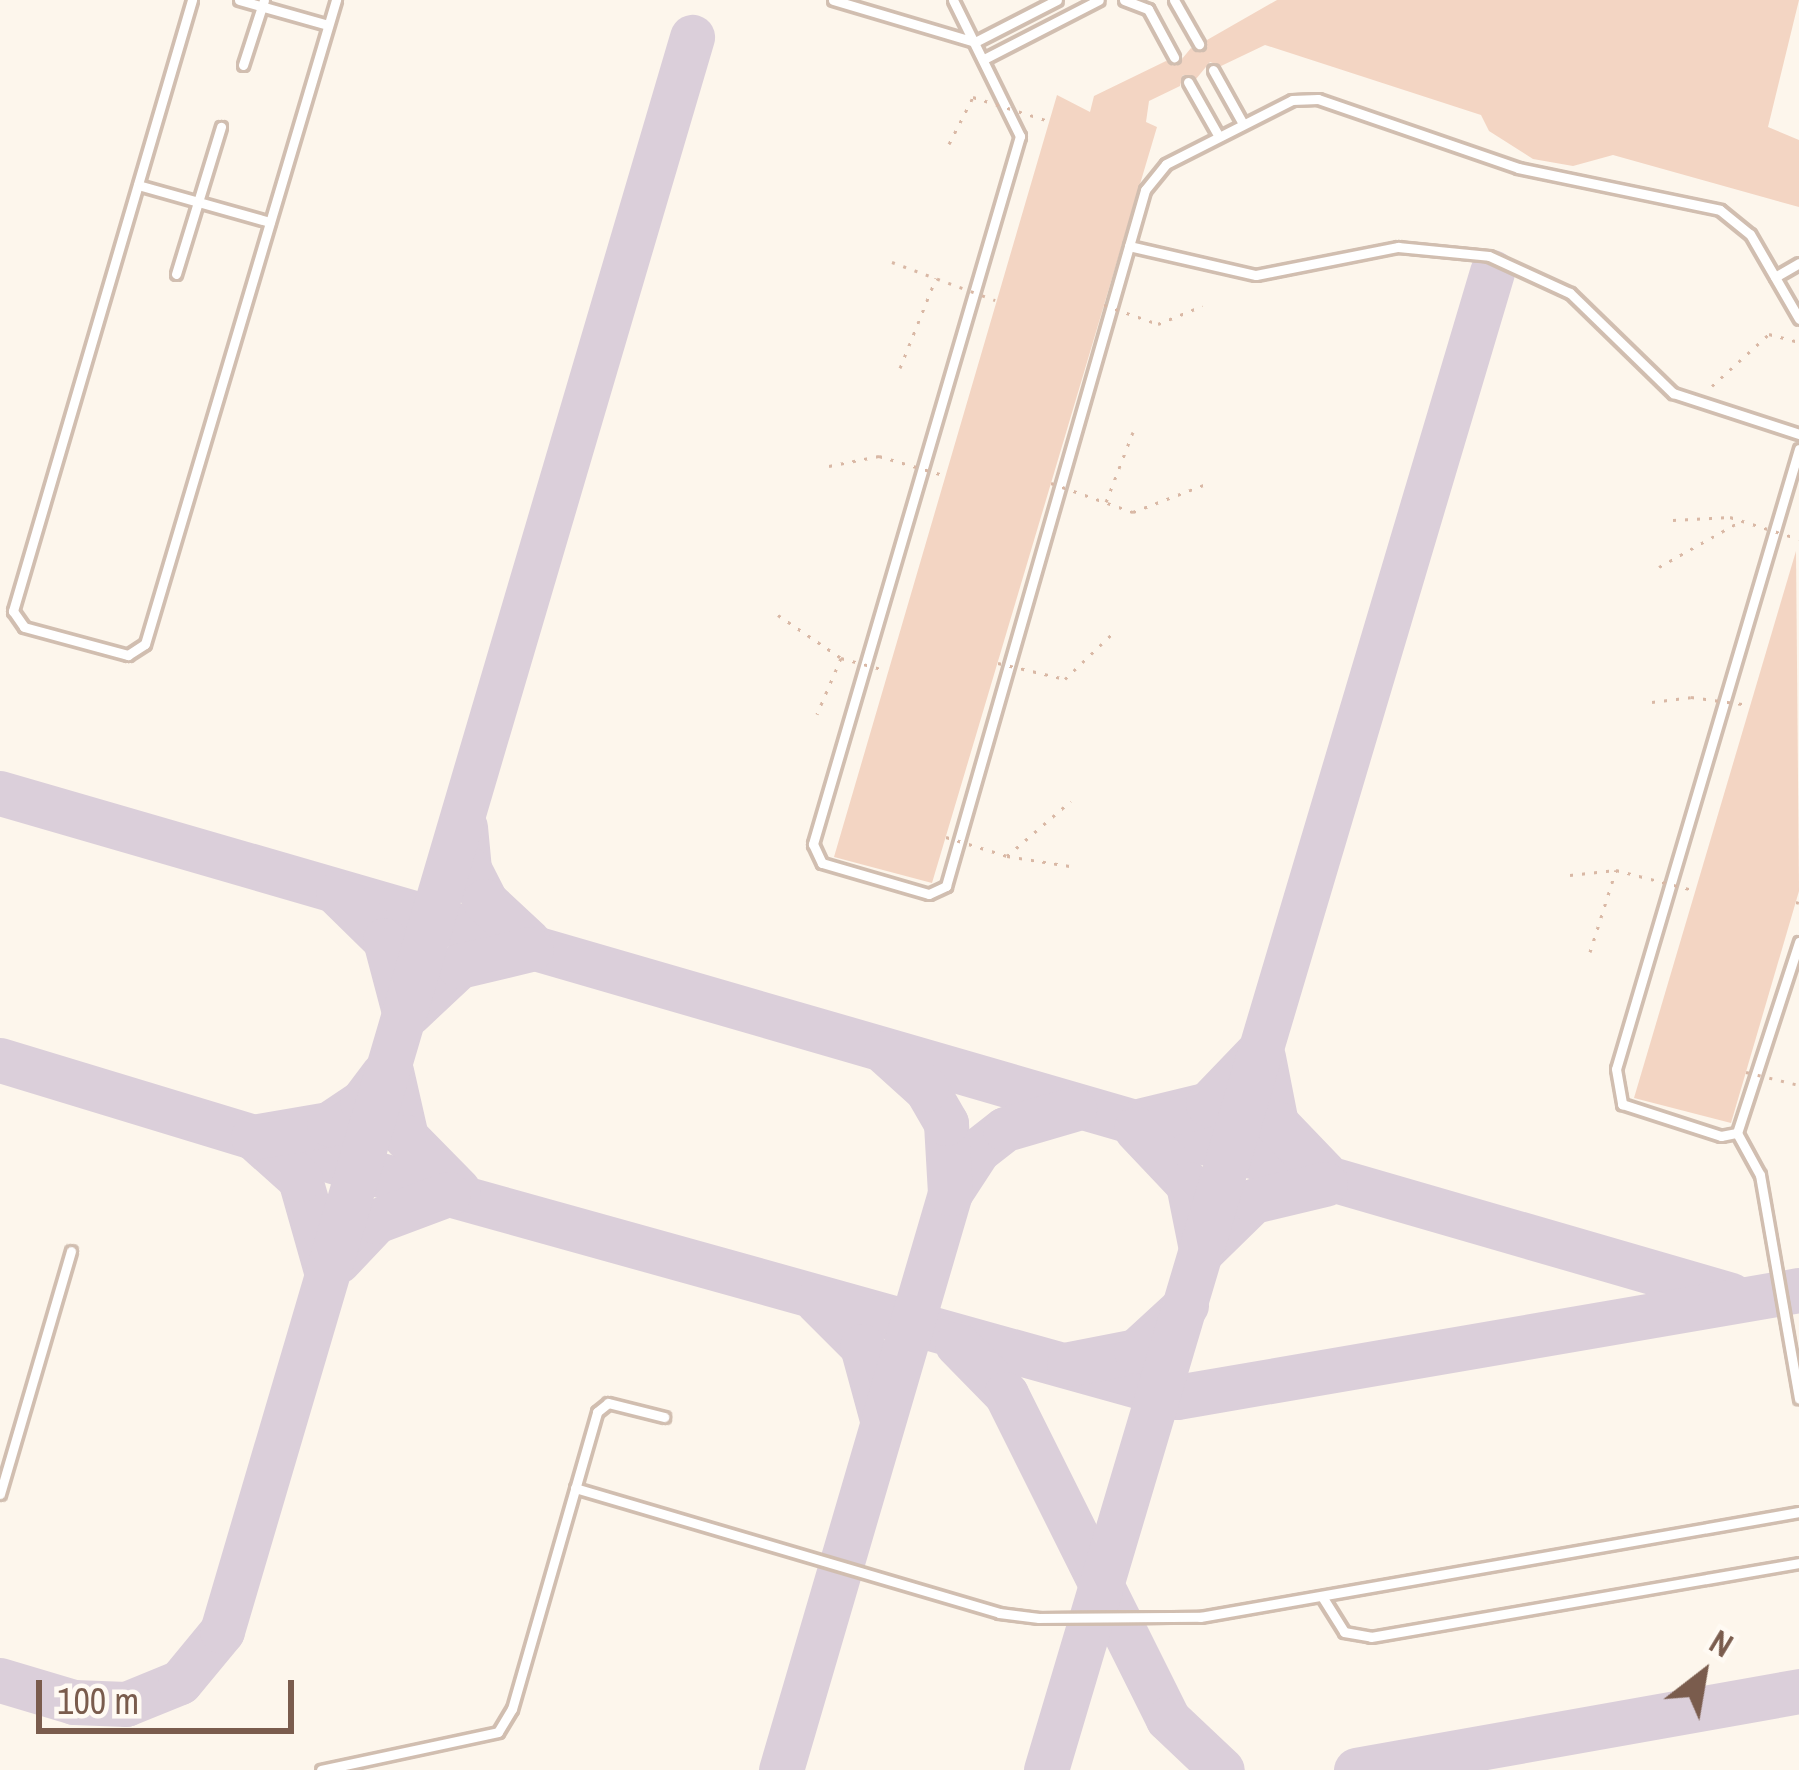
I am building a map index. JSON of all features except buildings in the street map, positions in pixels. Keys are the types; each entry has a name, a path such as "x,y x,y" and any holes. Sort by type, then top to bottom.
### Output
{"lane":[{"path":"192,0 13,611 24,627 123,654 145,644 336,0"},
{"path":"239,0 263,3 328,26"},
{"path":"833,0 975,42 1057,0"},
{"path":"953,0 1020,136 812,844 819,862 929,894 946,886 1129,246 1156,172 1218,135 1292,100 1318,99 1518,168 1720,210 1750,234 1794,299 1799,319"},
{"path":"984,59 1099,0"},
{"path":"1124,0 1148,9 1174,57"},
{"path":"1174,0 1198,44"},
{"path":"243,64 263,3"},
{"path":"1213,70 1242,122"},
{"path":"1188,82 1218,135"},
{"path":"176,274 221,127"},
{"path":"138,185 270,222"},
{"path":"1129,246 1256,275 1398,248 1489,256 1570,293 1673,393 1799,434"},
{"path":"1775,277 1799,263"},
{"path":"1737,1132 1721,1136 1631,1112 1614,1081 1799,449"},
{"path":"1799,942 1737,1132 1760,1175 1799,1399"},
{"path":"0,1494 71,1251"},
{"path":"322,1770 498,1732 512,1709 575,1488 604,1405 664,1417"},
{"path":"575,1488 999,1613 1185,1618 1323,1598 1799,1511"},
{"path":"1323,1598 1334,1624 1371,1637 1799,1563"}],"path":[{"path":"949,144 973,97 1049,122"},
{"path":"892,262 995,300"},
{"path":"900,368 936,278"},
{"path":"1104,305 1158,324 1202,306"},
{"path":"1712,386 1769,334 1799,342"},
{"path":"1106,502 1133,432"},
{"path":"829,466 879,457 943,475"},
{"path":"1051,483 1133,512 1206,484"},
{"path":"1673,520 1741,521 1799,538"},
{"path":"1659,567 1741,521"},
{"path":"778,614 841,658 885,670"},
{"path":"998,663 1065,679 1115,631"},
{"path":"817,714 841,658"},
{"path":"1652,702 1691,697 1749,705"},
{"path":"1007,856 1071,801"},
{"path":"946,837 1007,856 1076,867"},
{"path":"1590,952 1616,870"},
{"path":"1570,875 1616,870 1694,890"},
{"path":"1746,1072 1799,1085"}],"taxiway":[{"path":"0,1680 74,1702 126,1704 180,1682 222,1631 692,37"},
{"path":"1046,1770 1492,272"},
{"path":"0,793 1731,1295"},
{"path":"465,827 469,869 485,901 528,941"},
{"path":"338,894 385,940 403,1008"},
{"path":"409,1013 459,966 531,949"},
{"path":"781,1770 950,1193 946,1123 926,1089 886,1053"},
{"path":"1142,1120 1208,1104 1256,1054"},
{"path":"1263,1057 1276,1123 1324,1173"},
{"path":"0,1060 359,1169 1177,1397 1799,1290"},
{"path":"391,1071 406,1137 458,1190"},
{"path":"326,1271 300,1179 253,1137 329,1124 362,1102 383,1074"},
{"path":"950,1193 978,1150 1005,1129 1074,1109"},
{"path":"1136,1129 1188,1184 1200,1244"},
{"path":"1204,1249 1253,1201 1325,1184"},
{"path":"338,1261 376,1221 448,1194"},
{"path":"817,1301 862,1346 881,1416"},
{"path":"1069,1364 1136,1351 1186,1305"},
{"path":"957,1344 1006,1394 1168,1719 1222,1770"},
{"path":"1356,1770 1799,1691"}]}
